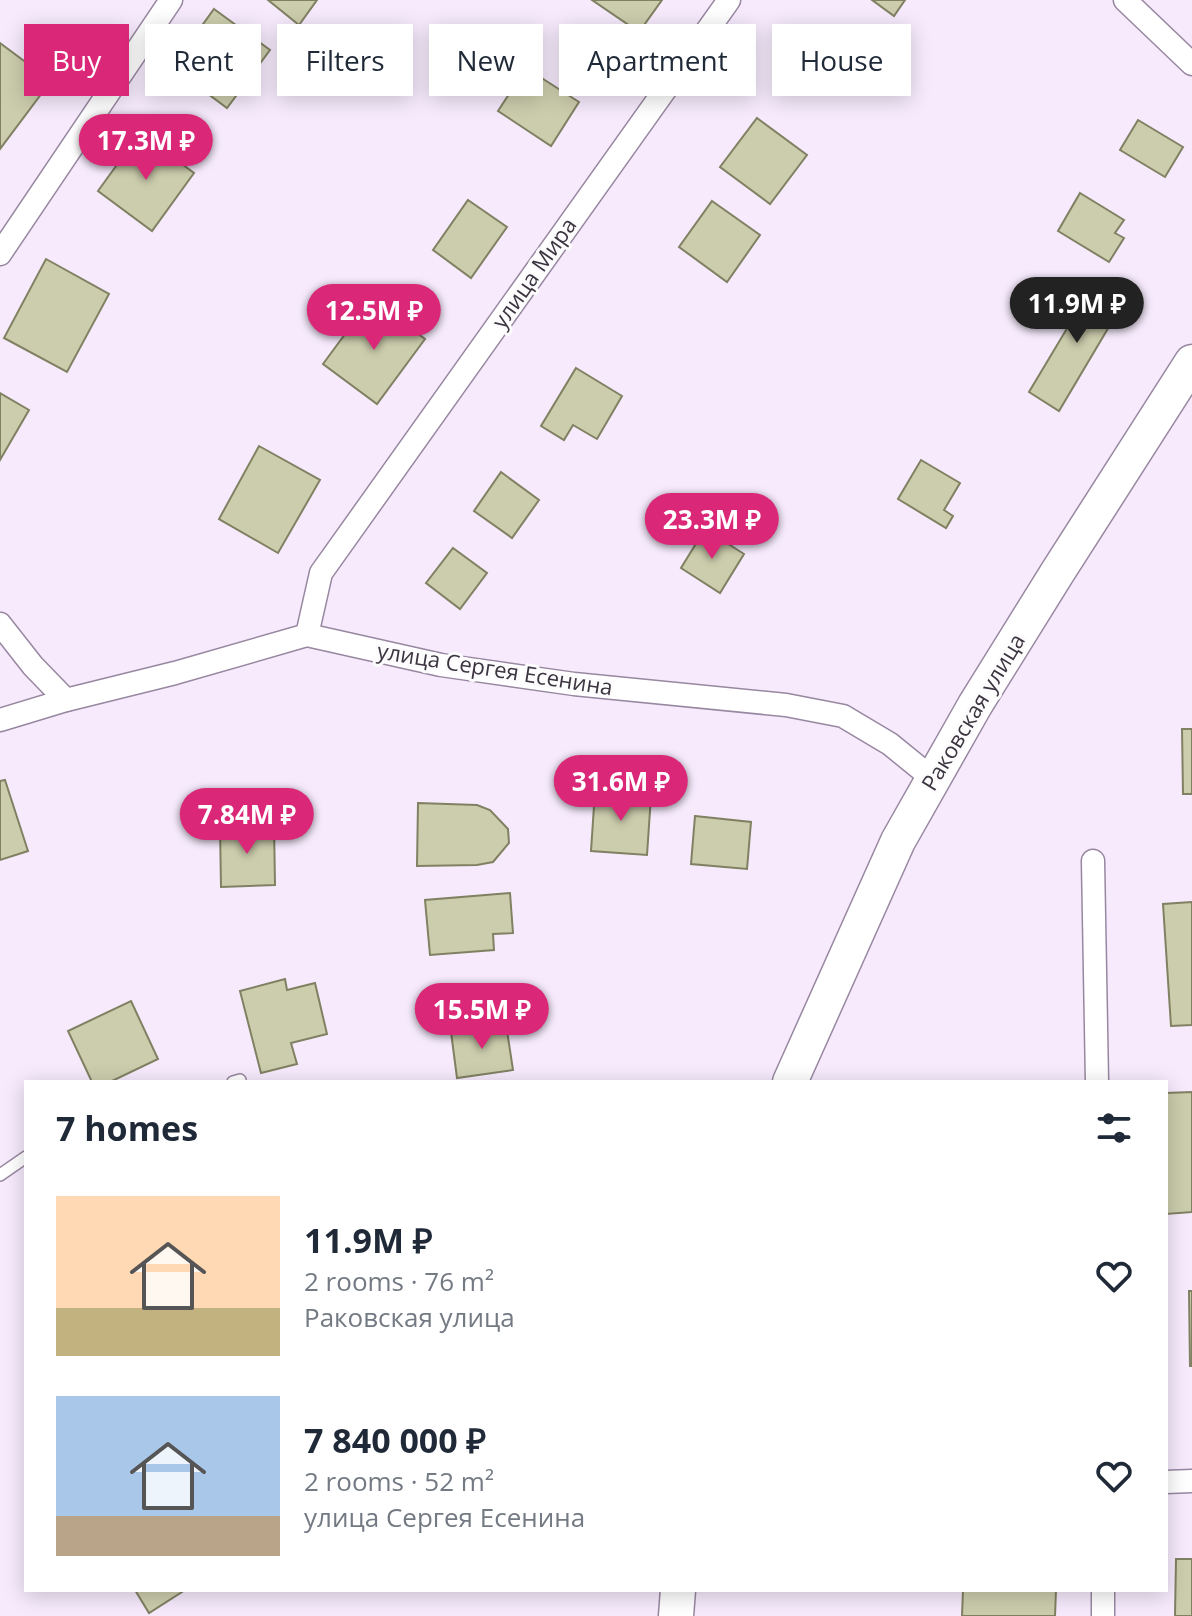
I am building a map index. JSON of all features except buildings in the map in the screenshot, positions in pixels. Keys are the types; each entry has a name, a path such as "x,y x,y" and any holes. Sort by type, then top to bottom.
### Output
{"main road":[{"name":"Раковская улица","path":"791,1080 898,841 975,705 1192,362"},
{"path":"676,1616 678,1592"}],"street":[{"path":"0,254 171,0"},
{"name":"улица Мира","path":"307,635 321,573 729,0"},
{"path":"1125,0 1192,64"},
{"path":"0,624 33,666 66,700"},
{"name":"улица Сергея Есенина","path":"0,720 307,635 441,665 574,684 786,705 843,716 890,744 933,779"},
{"path":"1093,861 1097,1080"},
{"path":"1168,1482 1192,1481"},
{"path":"1103,1592 1103,1616"}],"lane":[{"path":"0,1175 24,1158"}]}
